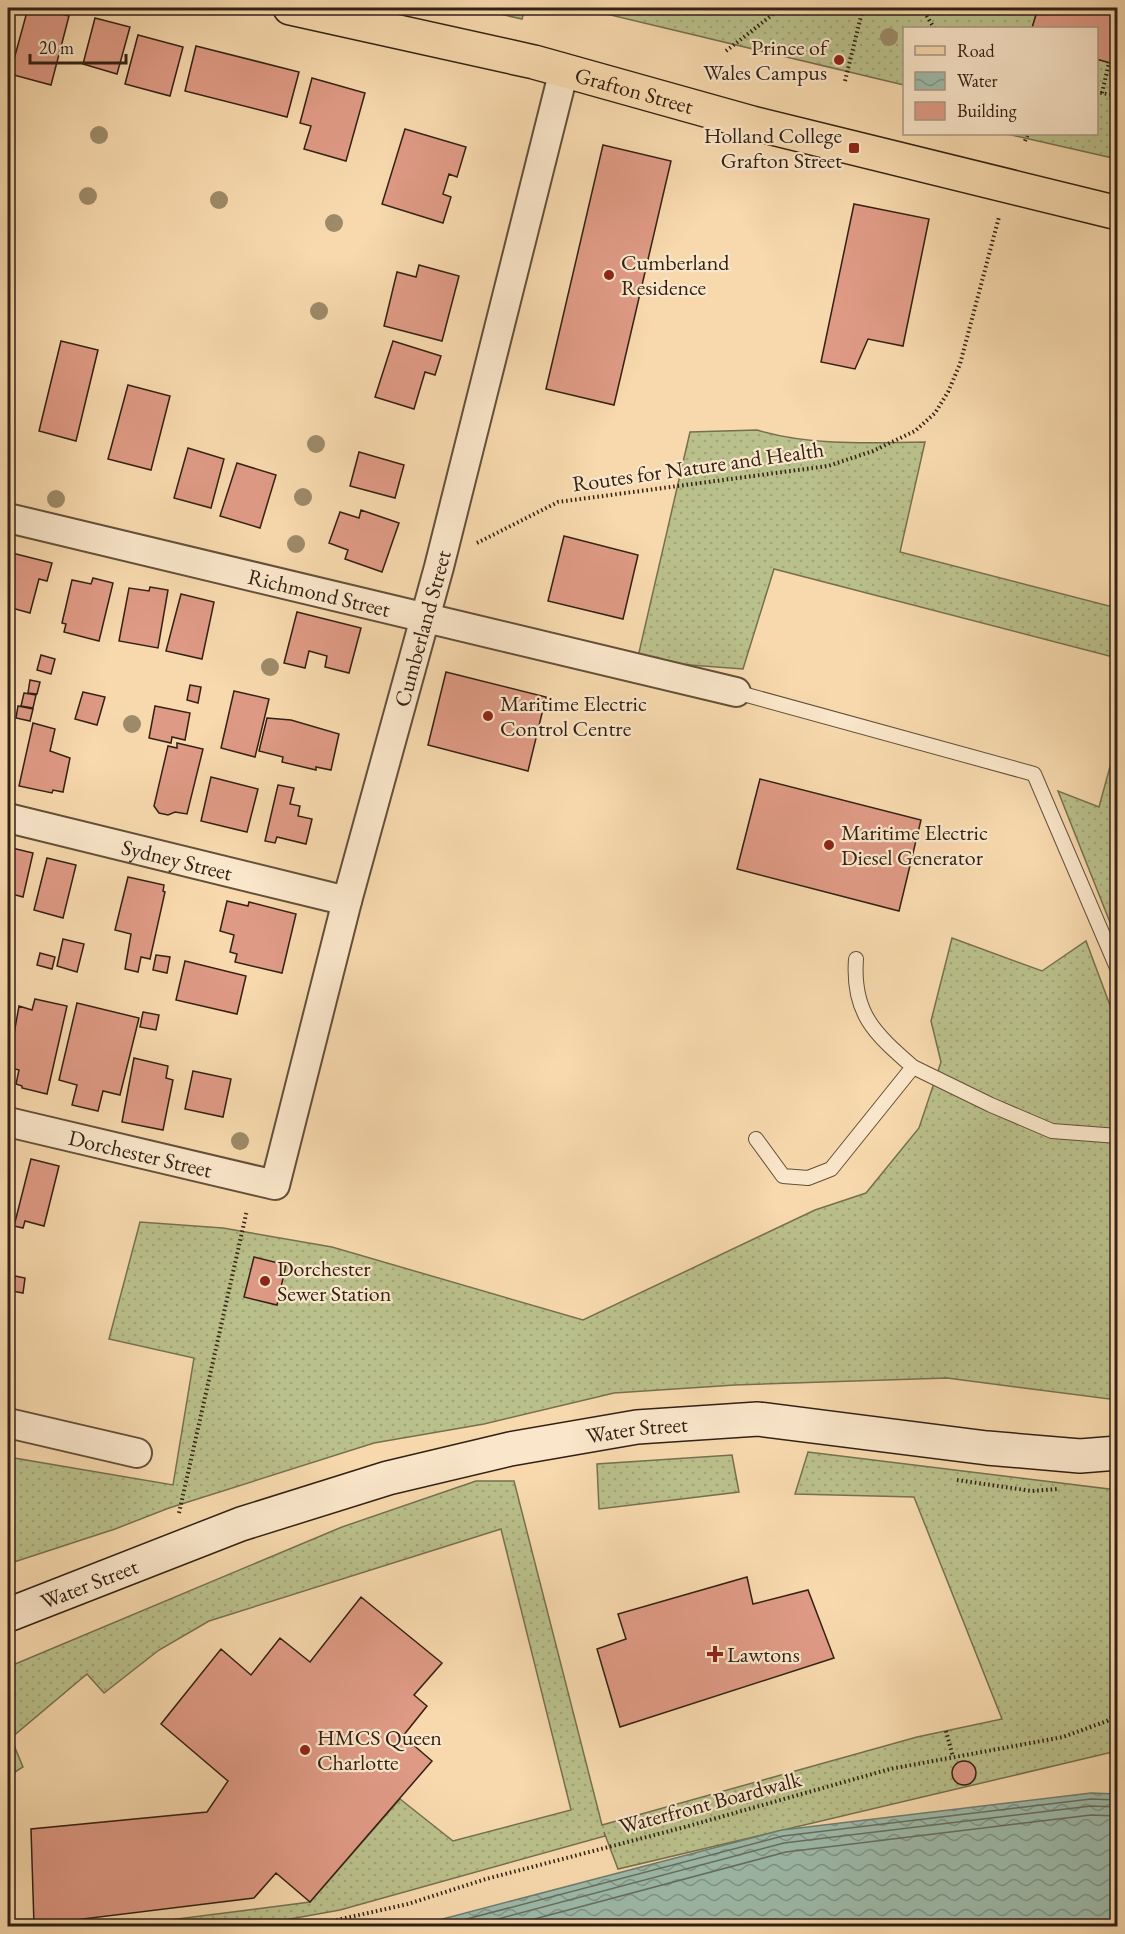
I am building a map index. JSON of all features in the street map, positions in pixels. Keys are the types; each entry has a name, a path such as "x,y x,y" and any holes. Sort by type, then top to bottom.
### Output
{"main road":[{"name":"Grafton Street","path":"290,8 564,70 752,123 1118,213"}],"street":[{"name":"Cumberland Street","path":"264,1183 347,901 439,567 564,70"},
{"name":"Richmond Street","path":"8,518 736,692"},
{"name":"Sydney Street","path":"8,818 347,901"},
{"name":"Dorchester Street","path":"8,1122 264,1183"},
{"name":"Water Street","path":"8,1615 241,1524 388,1478 510,1449 637,1427 758,1419 987,1448 1080,1456 1118,1453"},
{"path":"8,1423 137,1454"},
{"name":"Water Street","path":"8,1592 170,1551"}],"lane":[{"path":"736,692 1034,774 1118,970"},
{"path":"856,959 854,985 860,1007 874,1030 913,1067 990,1105 1052,1131 1118,1136"},
{"path":"756,1140 783,1176 808,1178 831,1169 913,1067"}],"path":[{"path":"726,51 782,8"},
{"path":"845,81 863,8"},
{"path":"922,8 933,27"},
{"path":"1109,63 1099,92 1118,96"},
{"path":"1025,141 1028,135"},
{"name":"Routes for Nature and Health","path":"439,567 474,545 558,502 828,466 873,451 915,431 935,413 948,392 960,364 1000,214"},
{"path":"170,1551 264,1183"},
{"path":"952,1479 1032,1491 1064,1489"},
{"name":"Waterfront Boardwalk","path":"310,1926 408,1904 486,1879 686,1827 890,1769 1063,1737 1107,1721 1118,1713"},
{"path":"946,1731 953,1757"}],"green space":[{"path":"473,8 525,8 522,19"},
{"name":"Prince of Wales Campus","path":"602,8 725,8 737,10 738,8 1038,8 1032,27 903,27 903,85 602,13"},
{"path":"1098,59 1117,65 1117,159 1011,135 1098,135"},
{"path":"757,430 819,441 925,442 900,552 1117,608 1117,658 774,569 743,669 637,661 690,432"},
{"path":"1117,741 1118,940 1058,791 1099,807"},
{"path":"952,938 1042,971 1086,941 1117,1024 1117,1400 947,1378 735,1385 614,1393 484,1424 374,1443 169,1508 115,1529 8,1564 8,1457 173,1485 194,1358 109,1339 140,1222 223,1228 332,1247 583,1320 815,1210 866,1193 919,1128 941,1062 931,1021"},
{"path":"808,1452 1117,1490 1117,1751 618,1869 604,1832 605,1836 340,1910 251,1926 122,1926 310,1902 400,1799 453,1841 571,1810 501,1529 209,1621 159,1650 104,1693 87,1674 11,1738 23,1767 15,1772 8,1772 8,1667 342,1527 476,1481 514,1481 602,1825 917,1737 1002,1719 914,1497 795,1494"},
{"path":"732,1455 739,1492 599,1509 597,1464"}],"water":[{"path":"1091,1793 1117,1794 1117,1926 416,1926 782,1830"}],"building":[{"path":"28,8 38,8 69,16 51,85 10,74"},
{"path":"1038,8 1118,8 1118,65 1098,60 1098,27 1032,27"},
{"path":"95,18 130,27 117,74 83,64"},
{"path":"138,35 183,47 170,96 125,84"},
{"path":"196,46 299,72 287,117 185,91"},
{"path":"312,78 365,93 346,161 304,149 311,126 300,123"},
{"path":"405,129 466,147 457,177 449,174 443,194 451,197 443,223 382,204"},
{"name":"Cumberland Residence","path":"603,145 671,161 614,405 546,389"},
{"path":"854,204 929,219 903,346 868,339 855,369 821,362"},
{"path":"419,265 459,276 442,341 384,326 397,272 416,277"},
{"path":"61,341 98,350 76,441 39,431"},
{"path":"393,341 441,356 435,375 425,372 414,409 375,397"},
{"path":"128,385 170,396 151,470 108,459"},
{"path":"188,448 224,459 211,508 174,498"},
{"path":"359,452 404,465 395,498 350,486"},
{"path":"237,463 276,475 260,528 220,516"},
{"path":"361,510 399,523 382,572 345,559 348,550 329,543 340,512 359,518"},
{"path":"564,536 638,555 623,619 548,601"},
{"path":"8,552 52,563 47,581 39,579 30,613 8,607"},
{"path":"93,578 113,583 99,641 64,632 66,624 62,623 72,580 91,584"},
{"path":"150,587 168,590 158,648 119,641 129,588 149,591"},
{"path":"181,594 214,602 202,659 166,651"},
{"path":"297,612 361,628 349,673 325,667 327,656 309,651 305,668 284,663"},
{"path":"41,655 55,659 51,674 37,670"},
{"name":"Maritime Electric Control Centre","path":"446,672 546,697 528,771 428,745"},
{"path":"30,680 40,682 37,694 28,693"},
{"path":"190,685 201,687 198,703 187,700"},
{"path":"234,691 269,699 255,757 221,748"},
{"path":"83,692 105,697 97,725 75,719"},
{"path":"24,693 36,695 33,708 21,706"},
{"path":"18,706 33,709 30,721 16,718"},
{"path":"155,706 190,713 185,740 172,737 171,743 149,738"},
{"path":"267,718 291,720 339,734 331,770 316,767 316,770 282,762 283,757 259,751"},
{"path":"33,723 55,729 50,751 70,758 63,792 53,790 52,793 19,786"},
{"path":"177,743 203,749 187,814 175,812 168,815 159,813 154,806 168,746 177,748"},
{"path":"211,777 258,789 247,832 201,821"},
{"name":"Maritime Electric Diesel Generator","path":"760,779 921,820 899,911 737,869"},
{"path":"278,785 294,788 290,804 300,806 298,816 312,819 306,844 277,837 275,843 265,841"},
{"path":"8,847 33,853 23,897 8,893"},
{"path":"47,858 76,865 63,918 34,910"},
{"path":"128,877 164,885 163,891 165,892 150,959 141,957 138,972 125,969 131,934 115,930"},
{"path":"227,901 248,906 249,902 296,914 282,973 235,962 237,954 230,952 234,935 220,931"},
{"path":"63,939 84,944 77,972 57,966"},
{"path":"40,953 55,957 52,969 37,965"},
{"path":"156,955 170,957 167,973 153,970"},
{"path":"185,961 246,976 237,1014 176,1000"},
{"path":"35,999 67,1006 47,1094 22,1088 16,1084 19,1070 8,1067 19,1006 32,1010"},
{"path":"77,1003 139,1018 120,1095 103,1091 98,1111 72,1105 77,1085 59,1080"},
{"path":"143,1012 159,1015 156,1030 140,1027"},
{"path":"134,1058 168,1066 166,1078 173,1080 163,1130 122,1122"},
{"path":"193,1071 231,1079 223,1117 185,1109"},
{"path":"31,1159 59,1166 44,1226 25,1221 23,1228 14,1226"},
{"name":"Dorchester Sewer Station","path":"254,1257 286,1265 277,1305 244,1297"},
{"path":"15,1276 25,1278 23,1293 12,1291"},
{"path":"8,1301 13,1302 8,1334"},
{"name":"Lawtons","path":"747,1577 753,1604 808,1590 834,1658 620,1727 597,1649 626,1639 618,1614"},
{"name":"HMCS Queen Charlotte","path":"361,1597 442,1663 414,1695 427,1706 403,1736 432,1761 310,1902 276,1873 254,1898 34,1925 31,1829 207,1812 228,1781 161,1724 221,1649 251,1675 280,1638 310,1662"},
{"path":"964,1761 973,1764 976,1773 973,1782 964,1785 955,1782 952,1773 955,1764"}],"place":[{"name":"Prince of Wales Campus","path":"839,60"},
{"name":"Holland College Grafton Street","path":"854,148"},
{"name":"Cumberland Residence","path":"609,275"},
{"name":"Maritime Electric Control Centre","path":"488,716"},
{"name":"Maritime Electric Diesel Generator","path":"829,845"},
{"name":"Dorchester Sewer Station","path":"265,1281"},
{"name":"Lawtons","path":"715,1654"},
{"name":"HMCS Queen Charlotte","path":"305,1750"}]}
